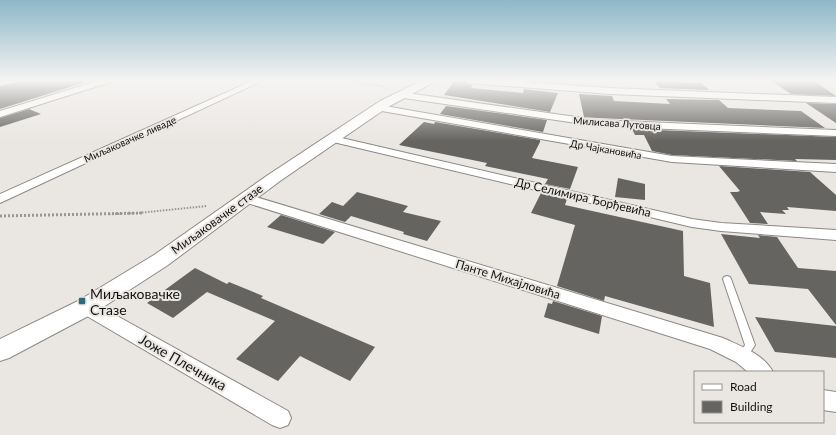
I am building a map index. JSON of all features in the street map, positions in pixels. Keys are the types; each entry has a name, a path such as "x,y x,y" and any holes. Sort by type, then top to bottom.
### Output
{"street":[{"path":"0,114 44,100"},
{"name":"Миљаковачке ливаде","path":"0,199 216,100"},
{"name":"Миљаковачке стазе","path":"0,351 86,307 161,260 240,202 333,138 392,100"},
{"name":"Милисава Лутовца","path":"445,100 597,123 836,133"},
{"name":"Др Чајкановића","path":"379,108 672,159 836,168"},
{"name":"Др Селимира Ђорђевића","path":"333,138 692,223 721,227 836,235"},
{"name":"Панте Михајловића","path":"240,202 716,343 743,356 762,371"},
{"name":"Јоже Плечника","path":"86,307 280,418"},
{"path":"824,400 836,402"}],"lane":[{"path":"727,279 750,345 743,356"}],"path":[{"path":"0,216 138,214 240,202"}],"building":[{"path":"0,100 28,100 0,109"},
{"path":"477,100 555,100 550,112"},
{"path":"580,100 614,100 670,104 667,100 719,100 728,108 801,111 825,128 597,118 584,117"},
{"path":"806,103 836,104 836,123"},
{"path":"446,106 547,120 543,132 440,114"},
{"path":"29,109 41,114 0,127 0,118"},
{"path":"424,122 434,124 435,122 540,140 532,158 578,167 570,189 545,184 548,179 485,166 487,163 399,145"},
{"path":"632,129 836,137 836,160 795,159 797,161 672,155 652,151 644,135 635,135"},
{"path":"719,166 810,172 836,195 836,211 787,207 789,210 782,210 786,214 760,212 768,224 750,223 730,192 740,191"},
{"path":"618,178 645,184 645,200 615,197"},
{"path":"357,192 408,206 403,212 441,221 427,241 403,234 404,232 351,216 345,222 319,214 332,202 343,206"},
{"path":"541,193 567,199 565,205 683,231 684,276 710,283 714,327 605,296 604,301 557,286 575,225 531,213"},
{"path":"281,215 335,232 323,244 267,227"},
{"path":"721,234 760,238 758,235 777,237 798,268 836,271 836,325 808,289 749,284"},
{"path":"195,268 227,284 229,282 263,296 261,298 375,347 350,381 300,356 278,381 236,359 275,321 207,292 173,318 147,303"},
{"path":"553,301 602,316 599,334 544,317 548,303 552,304"},
{"path":"755,317 836,326 836,358 775,352"}],"place":[{"name":"Миљаковачке Стазе","path":"82,301"}]}
